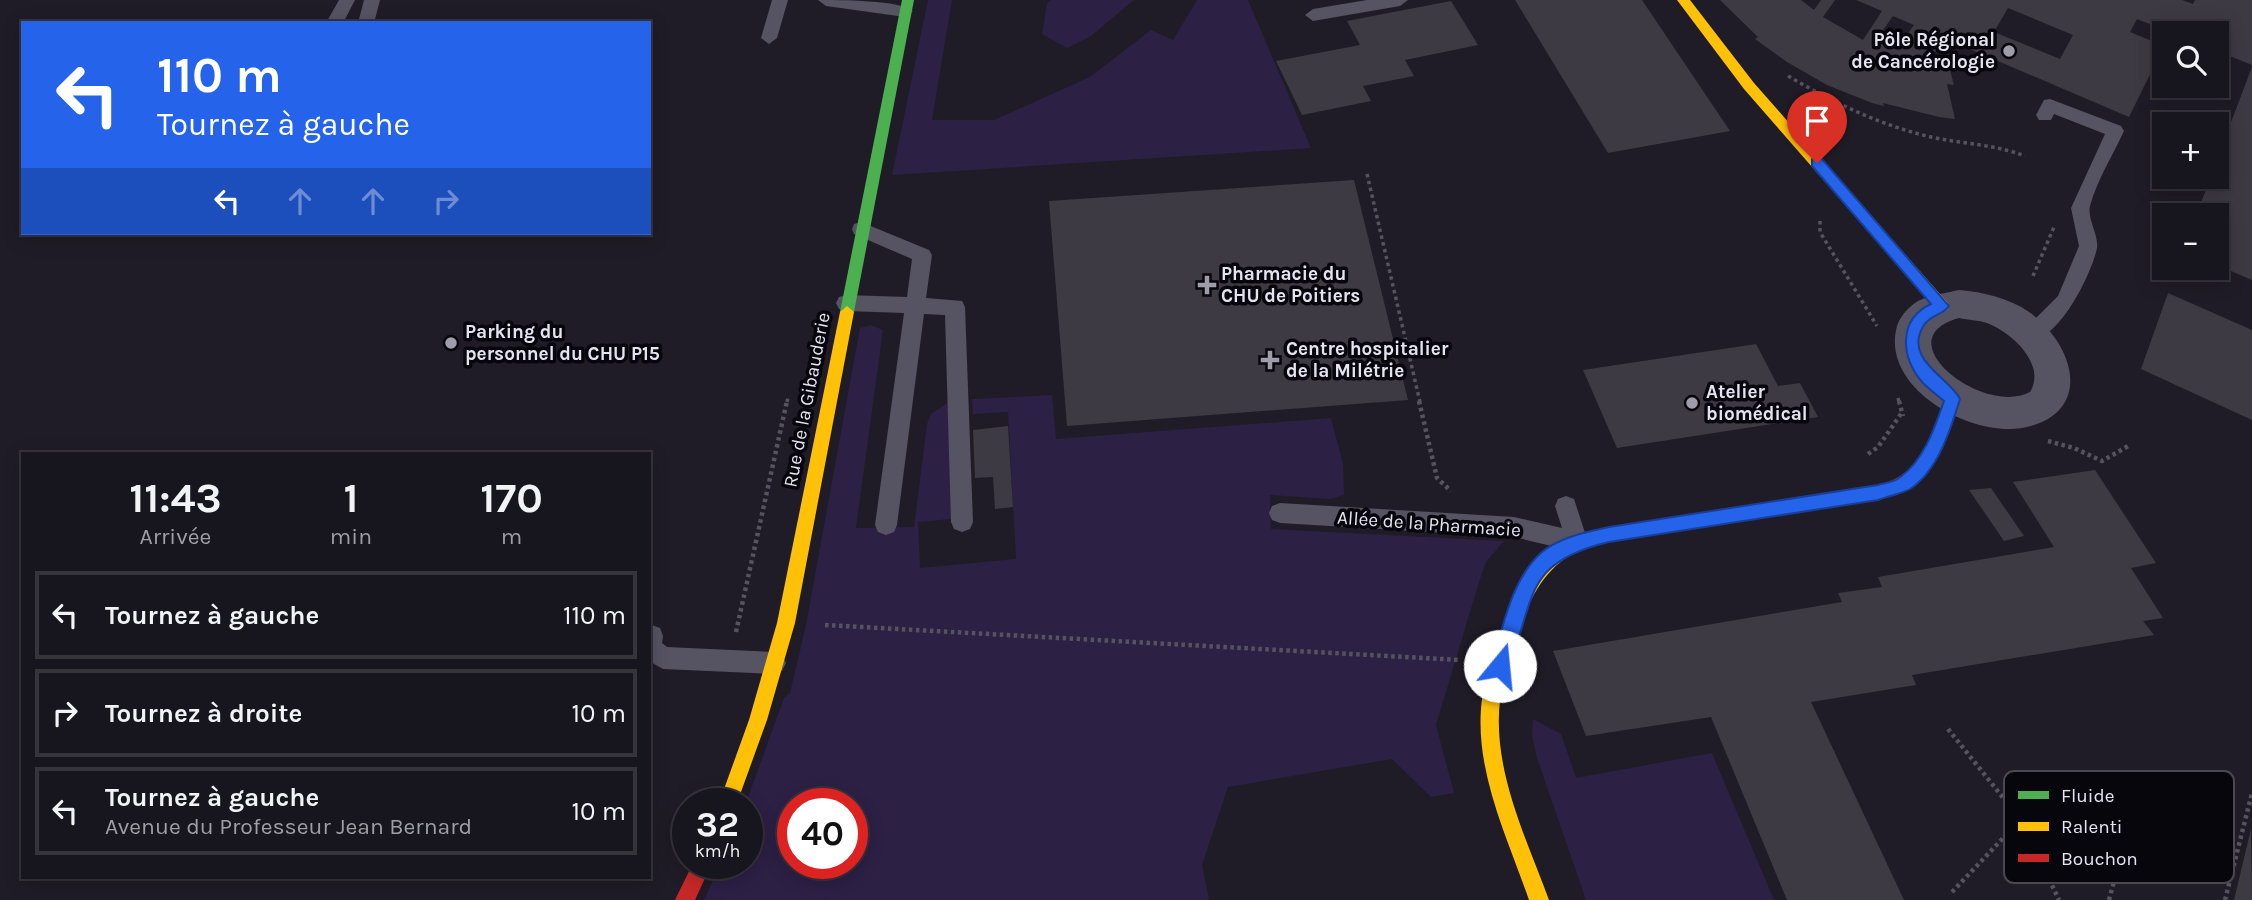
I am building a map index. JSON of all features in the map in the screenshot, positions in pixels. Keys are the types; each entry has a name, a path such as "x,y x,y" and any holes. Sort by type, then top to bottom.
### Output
{"street":[{"path":"1683,0 1749,86 1942,306"},
{"name":"Rue de la Gibauderie","path":"734,788 758,720 786,623 846,303 906,6"},
{"path":"1959,304 1987,309 2015,321 2031,333 2045,349 2053,366 2054,383 2049,397 2037,408 2019,414 1997,414 1975,409 1952,399 1928,379 1913,351 1913,336 1917,323 1927,312 1942,306 1959,304"},
{"path":"1539,900 1495,765 1489,723 1493,688 1520,599 1532,576 1549,556 1577,542 1609,534 1878,493 1905,483 1922,465 1941,434 1952,399"},
{"path":"685,900 695,879"}],"lane":[{"path":"335,21 347,0"},
{"path":"365,21 372,0"},
{"path":"826,0 906,6"},
{"path":"1313,15 1400,0"},
{"path":"769,38 778,7"},
{"path":"2031,333 2066,300 2088,246 2080,208 2115,131 2047,110"},
{"path":"861,229 922,254 886,525"},
{"path":"846,303 956,307 962,522"},
{"path":"1566,506 1577,542"},
{"name":"Allée de la Pharmacie","path":"1280,513 1514,527 1577,542"},
{"path":"651,641 663,658 774,663"}],"path":[{"path":"1784,74 1832,102 1894,127 1931,137 2004,147 2025,156"},
{"path":"1367,174 1437,478 1445,488 1457,494"},
{"path":"2033,276 2057,218"},
{"path":"1820,219 1820,232 1881,332"},
{"path":"1897,393 1901,414 1941,434"},
{"path":"2047,441 2074,448 2102,461 2130,445"},
{"path":"817,625 1464,660"},
{"path":"1948,729 2004,799"},
{"path":"2234,863 2252,793"},
{"path":"1952,892 2004,838"},
{"path":"2051,883 2059,900"},
{"path":"2109,900 2114,883"}],"shaded area":[{"path":"928,0 952,0 932,120 994,120 1090,77 1151,30 1173,40 1197,0 1248,0 1311,148 892,175"},
{"path":"1051,0 1134,0 1091,36 1067,48 1042,34 1047,3"},
{"path":"871,325 883,330 856,528 914,527 927,424 931,414 949,402 951,519 918,522 920,568 1016,559 1008,412 973,414 972,399 1052,395 1056,439 1331,418 1343,464 1344,495 1330,499 1270,495 1271,529 1504,541 1486,562 1436,725 1454,793 1431,797 1392,759 1228,787 1202,865 1209,900 704,900 714,879 763,879 763,788 751,788 784,698 790,693 806,625 860,328"},
{"path":"1533,719 1561,734 1576,778 1712,753 1774,900 1586,900 1537,758 1532,736"}],"building":[{"path":"1515,0 1642,0 1730,131 1608,153"},
{"path":"1720,0 1801,0 1814,10 1821,0 1835,0 1823,17 1863,40 1882,11 1856,0 2182,0 2193,4 2195,0 2252,0 2252,65 2229,56 2229,21 2152,21 2152,25 2137,19 2130,32 2152,41 2152,70 2129,117 1944,38 1930,59 1948,63 1954,85 1947,84 1955,119 1872,103 1827,85 1787,62 1755,39 1758,37","holes":["2008,8 2073,35 2060,59 1994,32","1893,16 1914,25 1904,39 1883,30"]},
{"path":"1451,1 1478,45 1405,60 1414,76 1363,86 1371,101 1302,115 1276,61 1360,45 1347,21"},
{"path":"2252,67 2252,280 2229,270 2229,203 2201,203 2206,189 2229,189 2229,127"},
{"name":"Pharmacie du CHU de Poitiers","path":"1354,180 1408,400 1067,426 1049,201"},
{"path":"2168,293 2252,330 2252,420 2141,369"},
{"name":"Atelier biomédical","path":"1756,344 1778,386 1800,383 1818,417 1617,448 1583,370"},
{"path":"1008,426 1013,507 995,509 993,477 975,478 973,430"},
{"path":"2095,470 2156,563 2131,568 2163,618 2143,621 2154,635 1912,675 1916,685 1811,702 1904,900 1787,900 1711,717 1586,736 1553,651 1842,602 1838,593 1882,587 1878,577 2054,547 2013,482"},
{"path":"1991,488 2024,536 2004,541 1969,490"},
{"path":"2251,829 2252,900 2234,900"}],"traffic: fast":[{"path":"847,312 908,0"}],"traffic: slow":[{"path":"1683,0 1749,86 1942,306"},
{"path":"733,788 758,720 786,623 847,312"},
{"path":"1539,900 1505,806 1492,757 1491,698 1507,640 1532,581 1539,570 1557,553 1582,541"}],"traffic: jam":[{"path":"1582,541 1609,534 1878,493 1898,487 1914,477 1929,457 1953,399"},
{"path":"685,900 695,879"}],"place":[{"name":"Pôle Régional de Cancérologie","path":"2009,51"},
{"name":"Pharmacie du CHU de Poitiers","path":"1207,285"},
{"name":"Parking du personnel du CHU P15","path":"451,343"},
{"name":"Centre hospitalier de la Milétrie","path":"1270,360"},
{"name":"Atelier biomédical","path":"1692,403"}],"route":[{"path":"1500,666 1520,599 1532,576 1549,556 1577,542 1609,534 1878,493 1905,483 1922,465 1941,434 1952,399 1928,379 1920,367 1913,351 1913,336 1917,323 1927,312 1942,306 1817,163"}]}
